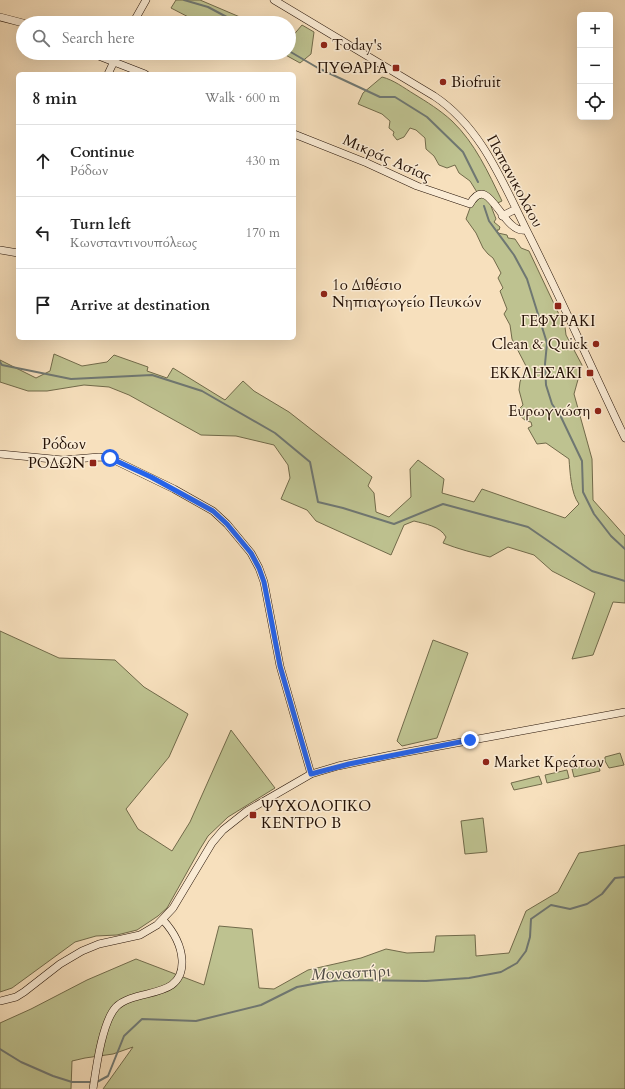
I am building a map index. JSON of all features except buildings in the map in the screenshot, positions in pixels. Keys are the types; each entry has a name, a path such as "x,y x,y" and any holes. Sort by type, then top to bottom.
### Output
{"main road":[{"path":"137,16 146,0"},
{"name":"Παπανικολάου","path":"274,0 414,84 451,109 465,123 484,149 516,209 554,285 625,438"},
{"path":"0,17 16,21"},
{"path":"108,60 140,72"},
{"path":"109,72 113,62"},
{"name":"Μικράς Ασίας","path":"296,135 362,161 426,190 470,204 477,195 483,193 490,198 502,216"},
{"path":"516,209 502,216 519,230 526,230"},
{"path":"510,224 521,219"},
{"path":"0,250 16,253"},
{"name":"Ρόδων","path":"0,454 66,460 99,457 110,458 190,498 213,511 223,520 248,548 260,573 265,590 280,666 311,774"},
{"path":"0,1002 16,997 60,964 82,951 99,944 140,935 154,928 163,920 177,902 212,843 223,830 247,811 311,774 338,766 391,755 625,712"},
{"path":"94,1089 108,1020 116,1008 125,1000 165,989 175,983 180,974 182,964 181,951 176,938 163,920"}],"green space":[{"path":"176,0 200,0 238,16 186,16 171,8"},
{"path":"302,25 314,32 311,54 300,63 295,60 296,60 296,32"},
{"path":"382,77 399,84 443,113 468,139 486,169 502,201 491,206 496,219 494,222 500,227 499,230 497,230 498,233 507,235 508,238 515,239 521,248 529,251 565,327 566,335 582,365 574,394 592,459 593,500 625,536 625,603 613,602 593,655 572,659 595,593 552,571 534,555 508,547 490,557 466,551 443,543 446,537 440,530 427,524 414,521 404,525 391,555 316,521 307,510 281,499 290,478 288,465 274,445 236,436 201,435 129,395 109,387 84,385 47,391 28,391 0,382 0,360 36,378 50,371 54,354 82,366 107,362 114,355 148,367 147,371 167,378 173,368 225,400 243,381 254,391 289,412 372,477 368,486 374,493 376,512 389,517 411,497 410,469 418,460 444,479 442,493 474,502 482,489 565,518 579,504 574,495 570,476 569,459 546,443 537,444 528,428 532,426 531,422 526,421 519,415 518,410 523,405 519,390 520,382 526,366 512,339 510,325 504,314 507,309 500,291 503,288 498,278 501,273 493,258 483,248 476,233 466,219 470,208 480,197 470,181 459,173 455,165 447,168 439,165 434,156 426,149 425,138 416,130 410,128 404,137 397,140 393,135 394,132 389,128 390,121 382,114 358,104 363,93"},
{"path":"0,631 59,658 115,660 144,687 188,714 169,757 126,809 138,829 172,851 190,822 231,730 275,788 228,817 208,836 167,908 158,916 137,930 117,935 96,936 75,942 12,988 0,992"},
{"path":"433,640 468,653 437,738 402,746 397,741"},
{"path":"620,753 624,765 609,768 605,761 605,757"},
{"path":"598,762 600,771 574,777 572,769"},
{"path":"567,770 569,778 547,783 545,775"},
{"path":"539,776 542,784 514,790 511,783"},
{"path":"483,818 487,852 465,854 461,821"},
{"path":"625,845 625,1089 103,1089 133,1047 113,1054 72,1061 71,1089 0,1089 0,1023 87,980 136,959 204,985 219,926 252,929 259,988 274,989 308,970 361,958 386,949 407,953 434,952 436,936 475,935 476,956 509,953 526,911 558,892 579,853"}],"waterway":[{"path":"184,0 208,7 225,16"},
{"path":"296,55 318,68 380,97 395,97 427,117 463,152 478,182"},
{"path":"484,206 489,221 514,255 527,279 547,343 545,364 546,385 552,404 561,417 582,461 583,492 594,514 611,536 625,549"},
{"path":"0,362 2,365 71,379 152,375 202,391 275,433 310,462 318,502 394,524 443,504 528,527 592,571 625,581"},
{"name":"Μοναστήρι","path":"0,1049 21,1062 53,1076 72,1082 97,1082 108,1076 124,1036 142,1019 196,1021 261,1005 297,987 324,982 344,980 426,981 469,978 501,972 517,963 526,951 530,937 531,919 551,905 570,909 587,904 602,894 615,878 625,877"}],"place":[{"name":"Today's","path":"324,45"},
{"name":"ΠΥΘΑΡΙΑ","path":"396,68"},
{"name":"Biofruit","path":"443,82"},
{"name":"1ο Διθέσιο Νηπιαγωγείο Πευκών","path":"324,294"},
{"name":"ΓΕΦΥΡΑΚΙ","path":"558,306"},
{"name":"Clean & Quick","path":"596,344"},
{"name":"ΕΚΚΛΗΣΑΚΙ","path":"590,373"},
{"name":"Ευρωγνώση","path":"598,411"},
{"name":"ΡΟΔΩΝ","path":"93,463"},
{"name":"Market Κρεάτων","path":"486,762"},
{"name":"ΨΥΧΟΛΟΓΙΚΟ ΚΕΝΤΡΟ B","path":"253,815"}],"route":[{"path":"110,458 151,477 213,511 227,524 251,553 264,582 280,666 311,774 326,769 391,755 470,740"}]}
